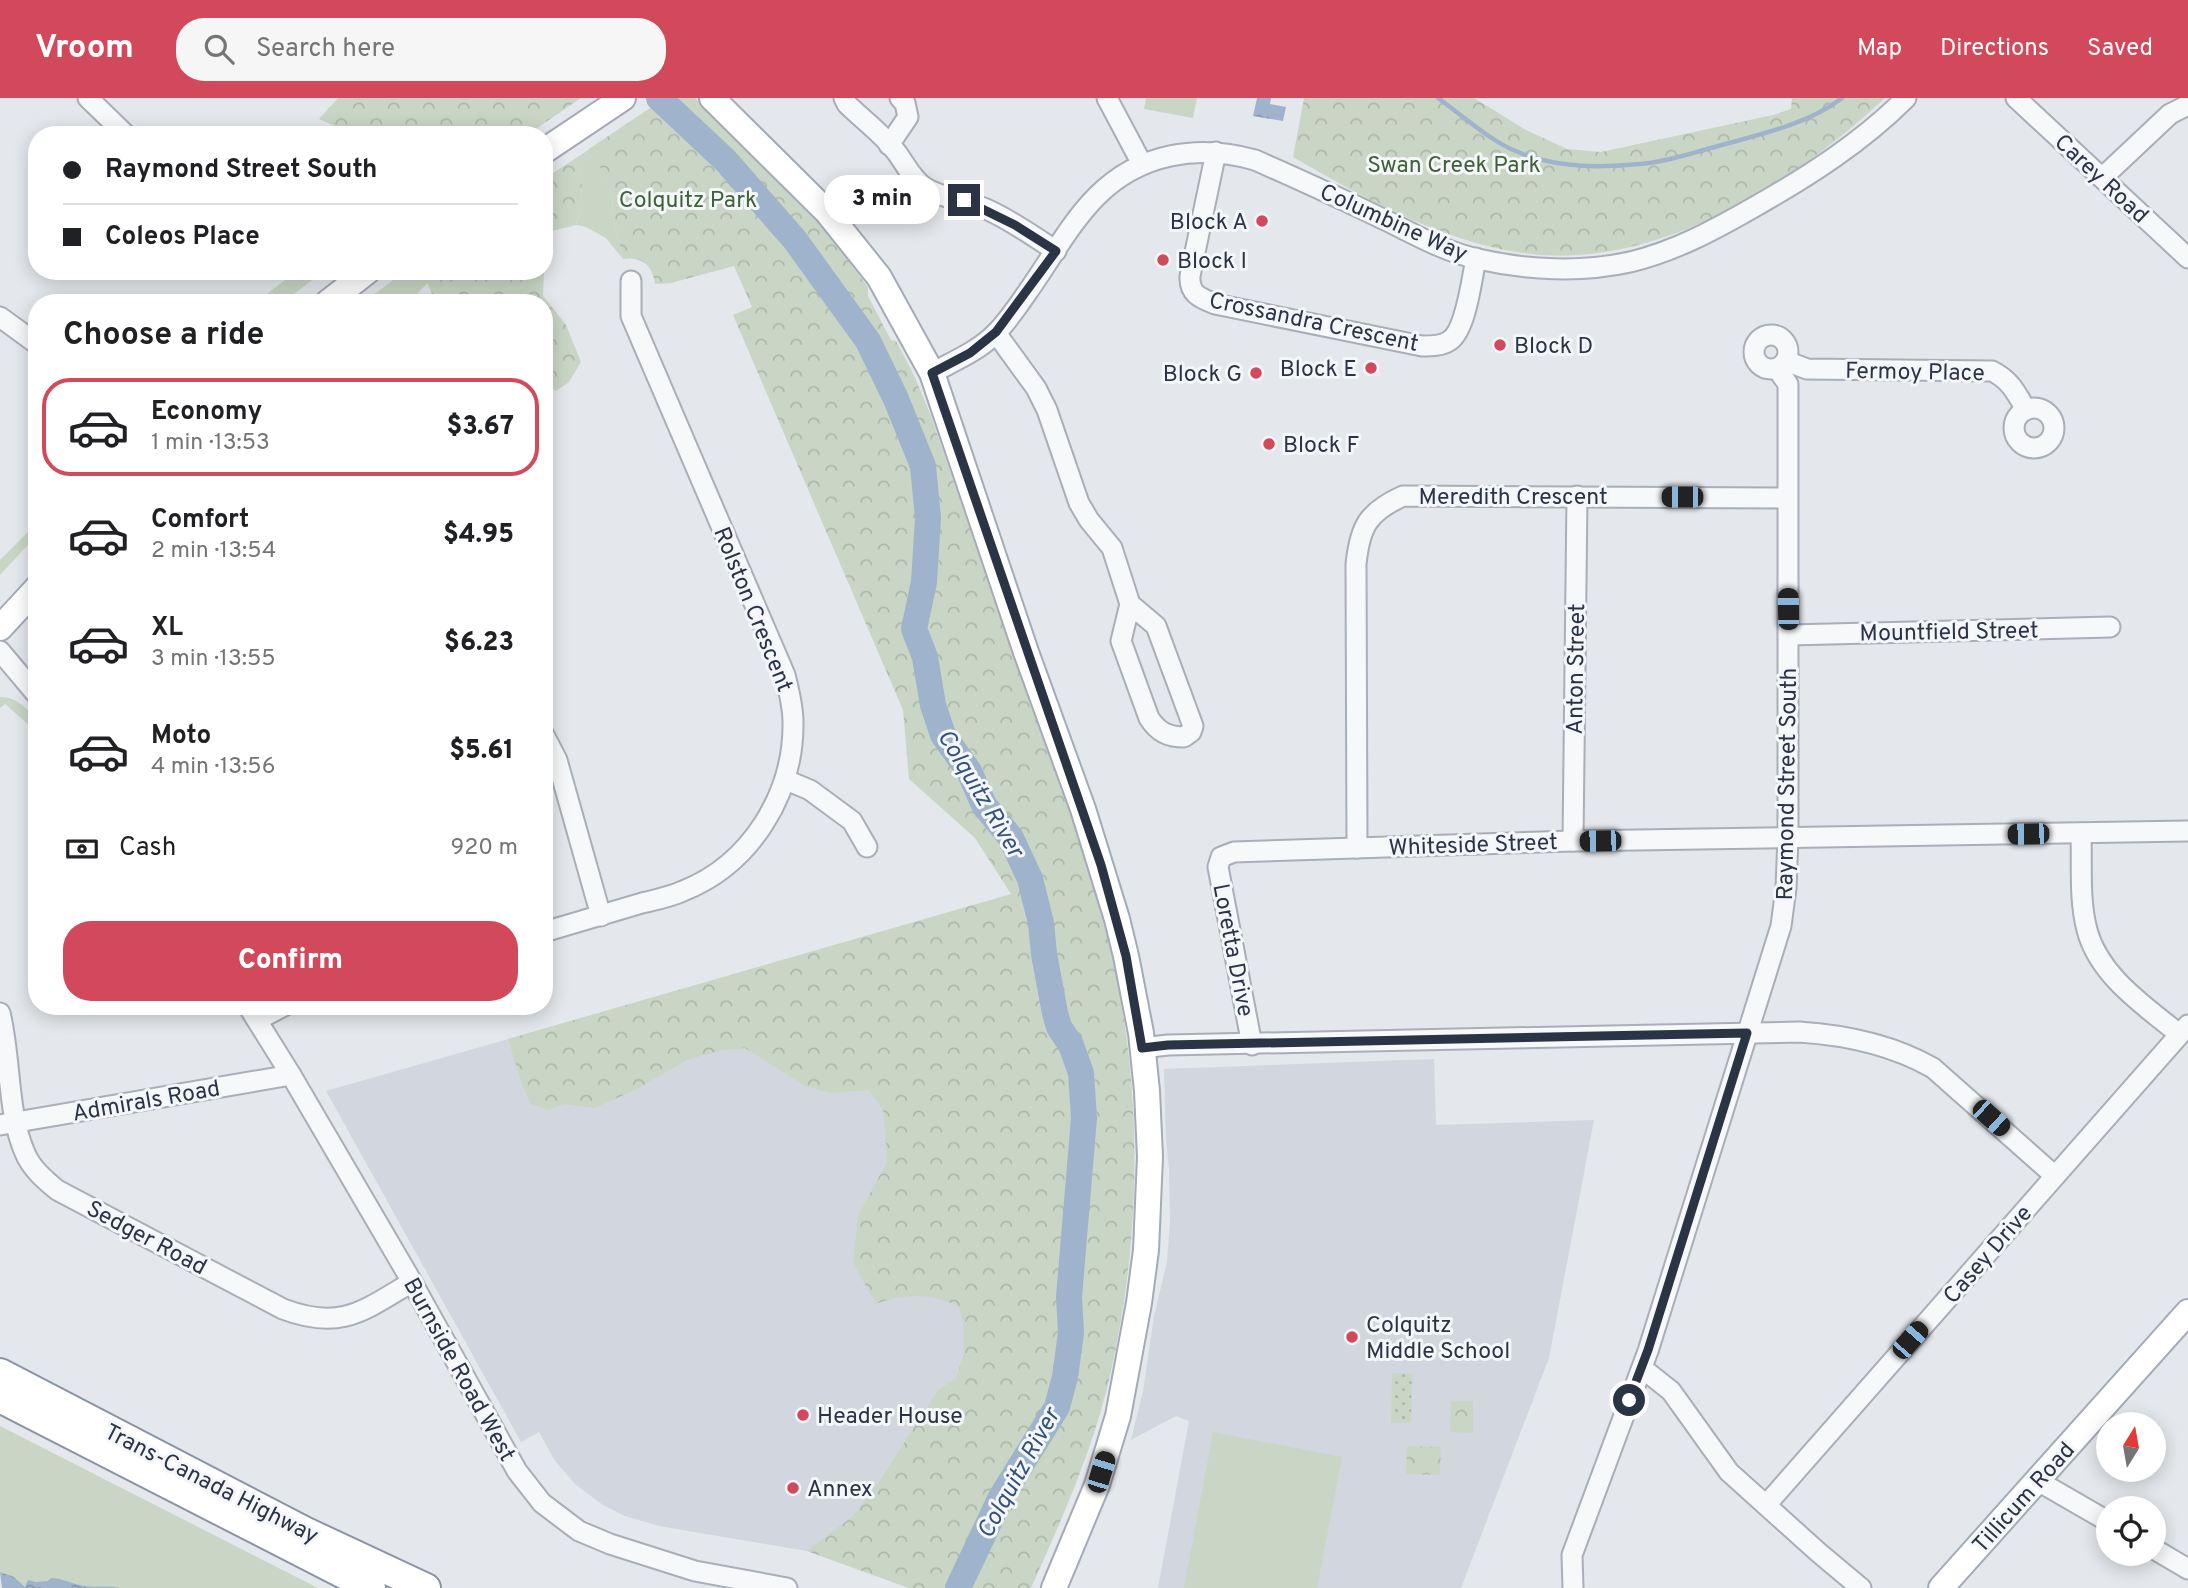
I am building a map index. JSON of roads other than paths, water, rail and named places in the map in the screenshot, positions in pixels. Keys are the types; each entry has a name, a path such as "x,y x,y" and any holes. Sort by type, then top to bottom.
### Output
{"highway":[{"path":"0,1354 63,1393 92,1422"},
{"name":"Trans-Canada Highway","path":"0,1373 304,1531 426,1588"},
{"name":"Trans-Canada Highway","path":"0,1398 371,1588"},
{"path":"321,1563 358,1588"}],"main road":[{"path":"553,145 623,98"},
{"path":"712,98 827,212 879,277 932,373 1101,865 1126,956 1142,1048 1149,1143 1144,1264 1118,1416 1097,1485 1071,1553 1054,1588"},
{"path":"339,294 356,280"},
{"path":"0,628 28,598"},
{"name":"Tillicum Road","path":"1941,1588 2188,1312"},
{"path":"1040,1588 1093,1459 1129,1347"}],"street":[{"path":"88,98 117,126"},
{"path":"844,98 896,152 911,175 924,187 986,209 1056,251"},
{"path":"889,145 908,117 908,109 900,98"},
{"path":"1108,98 1142,164"},
{"name":"Columbine Way","path":"932,373 970,353 996,332 1096,196 1142,164 1178,153 1216,152 1255,160 1420,237 1476,258 1544,268 1583,268 1628,262 1668,252 1707,233 1785,190 1856,142 1906,98"},
{"name":"Carey Road","path":"2016,98 2188,258"},
{"path":"2103,177 2170,114 2188,105"},
{"name":"Crossandra Crescent","path":"1216,152 1189,285 1193,293 1202,299 1215,304 1435,346 1449,342 1459,328 1476,258"},
{"name":"Rolston Crescent","path":"553,929 683,891 732,862 764,824 786,779 791,750 793,722 785,675 631,316 631,281"},
{"path":"0,317 28,337"},
{"path":"996,332 1036,388 1047,410 1079,503 1112,548 1129,604 1121,640 1149,718 1155,728 1164,733 1184,737 1191,732 1193,726 1156,626 1129,604"},
{"name":"Fermoy Place","path":"1781,365 1807,369 1992,371 2013,386 2026,410"},
{"name":"Raymond Street South","path":"1573,1588 1573,1555 1642,1368 1781,926 1788,837 1789,635 1788,384 1781,365"},
{"name":"Meredith Crescent","path":"1357,848 1356,564 1358,544 1365,526 1376,511 1403,496 1787,498"},
{"name":"Anton Street","path":"1573,841 1577,496"},
{"name":"Mountfield Street","path":"1789,635 2110,627"},
{"path":"0,651 28,684"},
{"path":"553,753 601,916"},
{"path":"786,779 810,790 852,821 867,847"},
{"name":"Whiteside Street","path":"1222,857 1234,852 1573,841 2188,831"},
{"path":"2081,833 2084,917 2097,954 2111,974 2184,1029"},
{"name":"Loretta Drive","path":"1222,857 1218,867 1252,1045"},
{"name":"Sedger Road","path":"0,1013 6,1036 8,1124 39,1175 57,1190 283,1309 304,1317 323,1320 344,1318 412,1282"},
{"name":"Burnside Road West","path":"253,1015 412,1282 517,1471 542,1503 579,1531 610,1544 695,1571 787,1588"},
{"name":"Casey Drive","path":"1766,1505 2184,1029"},
{"path":"1142,1048 1747,1033 1829,1034 1879,1044 1933,1068 2055,1176"},
{"name":"Admirals Road","path":"8,1124 291,1076"},
{"path":"1642,1368 1671,1391 1730,1472 1861,1588"},
{"path":"2038,1481 2096,1514"},
{"path":"2166,1556 2188,1569"}],"water":[{"path":"1257,98 1271,98 1270,104 1286,107 1283,121 1253,116"},
{"path":"0,1572 14,1577 25,1587 28,1580 36,1582 51,1578 85,1586 120,1588 2,1588"}],"waterway":[{"name":"Colquitz River","path":"659,98 726,161 795,240 868,341 896,399 923,466 928,518 924,582 914,629 925,657 933,705 943,735 969,771 984,805 1011,838 1030,879 1041,923 1055,1013 1081,1073 1084,1118 1069,1297 1071,1333 1065,1377 1057,1407 1001,1497 958,1588"},
{"path":"1438,98 1488,135 1518,152 1547,161 1610,166 1669,159 1766,133 1799,122 1842,98"}],"place":[{"name":"Block A","path":"1262,221"},
{"name":"Block I","path":"1163,260"},
{"name":"Block D","path":"1500,345"},
{"name":"Block E","path":"1371,368"},
{"name":"Block G","path":"1256,373"},
{"name":"Block F","path":"1269,444"},
{"name":"Colquitz Middle School","path":"1352,1337"},
{"name":"Header House","path":"803,1415"},
{"name":"Annex","path":"793,1488"}],"park label":[{"name":"Swan Creek Park","path":"1454,164"},
{"name":"Colquitz Park","path":"688,199"}]}
